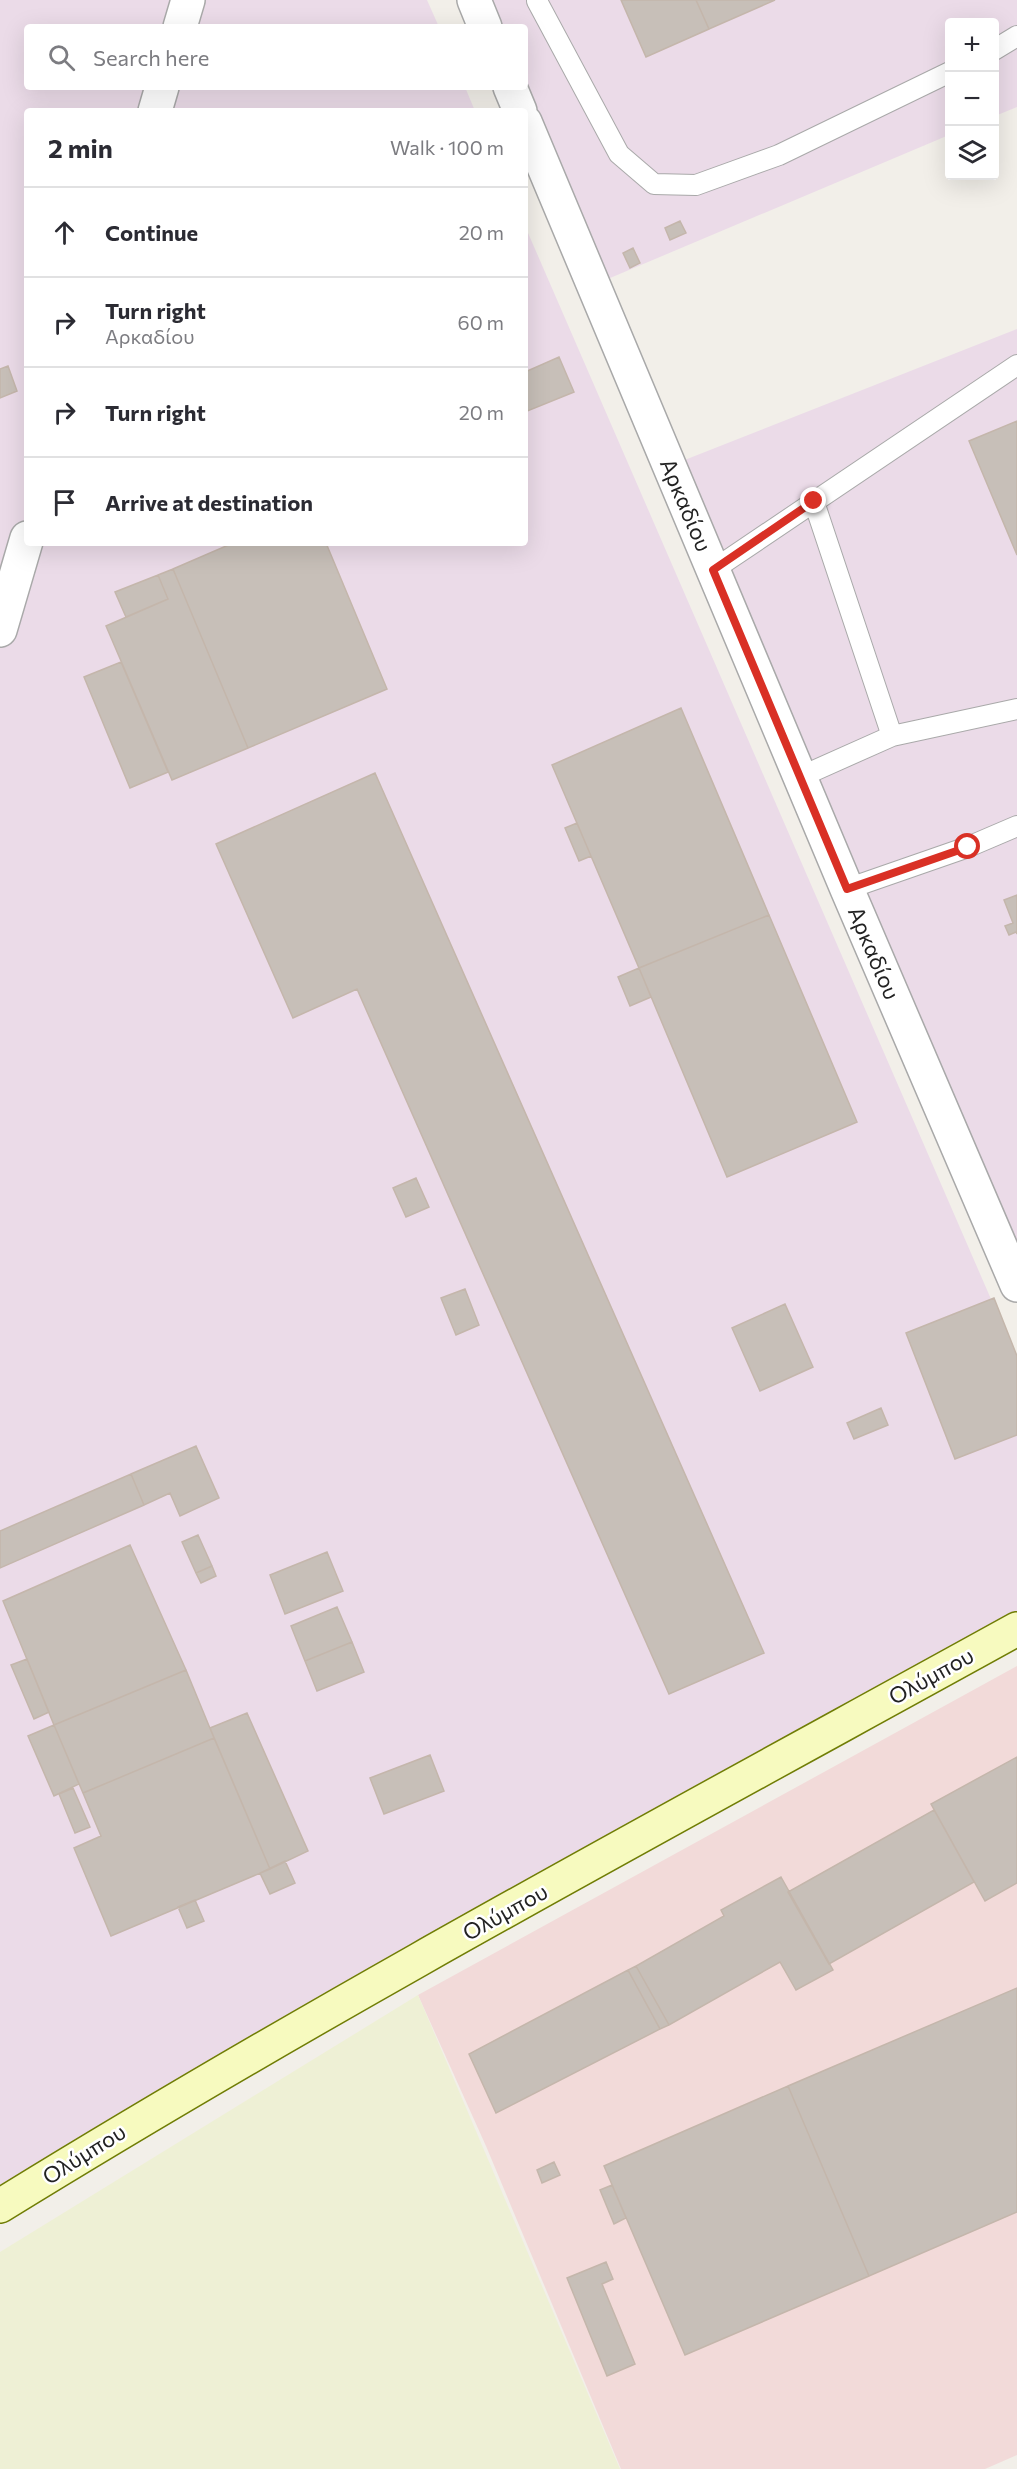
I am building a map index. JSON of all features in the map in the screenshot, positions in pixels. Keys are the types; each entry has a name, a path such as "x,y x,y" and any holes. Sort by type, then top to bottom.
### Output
{"main road":[{"name":"Ολύμπου","path":"0,2206 129,2126 410,1964 1017,1629"}],"street":[{"path":"181,24 188,0"},
{"path":"474,0 484,24"},
{"path":"156,108 161,90"},
{"path":"511,90 519,108"},
{"name":"Αρκαδίου","path":"528,129 847,889 1017,1284"},
{"path":"0,630 25,546"}],"lane":[{"path":"537,1 619,154 654,184 696,185 780,155 945,74"},
{"path":"999,47 1017,36"},
{"path":"713,570 1017,365"},
{"path":"814,501 892,736"},
{"path":"800,777 892,736 1017,709"},
{"path":"847,889 968,847 1017,826"}],"shaded area":[{"path":"0,0 427,0 438,24 24,24 24,90 466,90 474,108 24,108 24,546 528,546 528,233 1017,1359 1017,1614 0,2192"},
{"path":"482,0 1017,0 1017,107 999,114 999,18 945,18 945,137 603,281 526,90 528,24 493,24"},
{"path":"1017,329 1017,1257 677,463"},
{"path":"1017,1666 1017,2455 985,2469 621,2469 486,2146 418,1995"}],"green space":[{"path":"418,1995 620,2469 0,2469 0,2252"}],"building":[{"path":"621,0 696,0 709,29 646,57"},
{"path":"696,0 775,0 709,29"},
{"path":"680,221 686,233 670,240 665,228"},
{"path":"633,248 640,263 630,268 623,253"},
{"path":"559,357 574,392 528,411 528,371"},
{"path":"8,366 17,391 0,398 0,369"},
{"path":"1017,421 1017,555 969,441"},
{"path":"226,546 327,546 387,689 248,748 173,569"},
{"path":"173,569 248,748 172,780 106,626 168,599 158,575"},
{"path":"158,575 168,599 126,617 115,592"},
{"path":"121,662 168,772 130,788 84,677"},
{"path":"681,708 769,915 639,968 552,765"},
{"path":"375,773 764,1653 669,1694 357,989 293,1018 216,844"},
{"path":"577,823 591,856 579,861 565,828"},
{"path":"1017,895 1017,934 1016,932 1009,935 1005,926 1013,923 1004,900"},
{"path":"769,915 857,1122 727,1177 639,968"},
{"path":"639,968 651,997 630,1006 618,977"},
{"path":"416,1178 429,1207 406,1217 393,1188"},
{"path":"465,1289 479,1325 456,1335 441,1298"},
{"path":"994,1298 1017,1356 1017,1435 955,1459 906,1333"},
{"path":"785,1304 813,1367 760,1391 732,1328"},
{"path":"881,1408 888,1425 854,1439 847,1423"},
{"path":"196,1446 219,1498 180,1516 170,1493 144,1505 131,1474"},
{"path":"131,1474 144,1505 0,1568 0,1531"},
{"path":"198,1535 212,1566 196,1573 182,1542"},
{"path":"130,1545 186,1670 54,1725 3,1601"},
{"path":"327,1552 343,1591 285,1614 270,1575"},
{"path":"212,1566 216,1576 201,1583 196,1573"},
{"path":"337,1607 352,1642 305,1661 291,1626"},
{"path":"352,1642 364,1672 317,1691 305,1661"},
{"path":"27,1659 49,1712 34,1719 11,1665"},
{"path":"186,1670 214,1738 83,1793 54,1725"},
{"path":"247,1713 308,1851 270,1869 210,1728"},
{"path":"54,1725 79,1784 54,1796 28,1736"},
{"path":"214,1738 270,1869 111,1936 74,1848 101,1836 83,1793"},
{"path":"430,1755 444,1791 384,1814 370,1778"},
{"path":"1017,1757 1017,1883 985,1901 931,1804"},
{"path":"73,1788 90,1827 75,1833 59,1794"},
{"path":"934,1810 974,1882 829,1964 788,1892"},
{"path":"285,1861 295,1883 270,1894 260,1873"},
{"path":"781,1877 833,1970 796,1990 780,1962 669,2025 636,1966 724,1916 721,1910"},
{"path":"195,1900 204,1921 187,1928 178,1907"},
{"path":"636,1966 669,2025 660,2029 628,1970"},
{"path":"628,1970 660,2029 496,2113 469,2054"},
{"path":"1017,1988 1017,2212 869,2276 788,2086"},
{"path":"788,2086 869,2276 685,2355 604,2166"},
{"path":"554,2162 560,2175 542,2183 537,2170"},
{"path":"612,2185 626,2218 614,2224 600,2190"},
{"path":"606,2262 613,2279 602,2284 635,2364 607,2376 567,2278"}],"route":[{"path":"814,501 713,570 847,889 968,847"}]}
